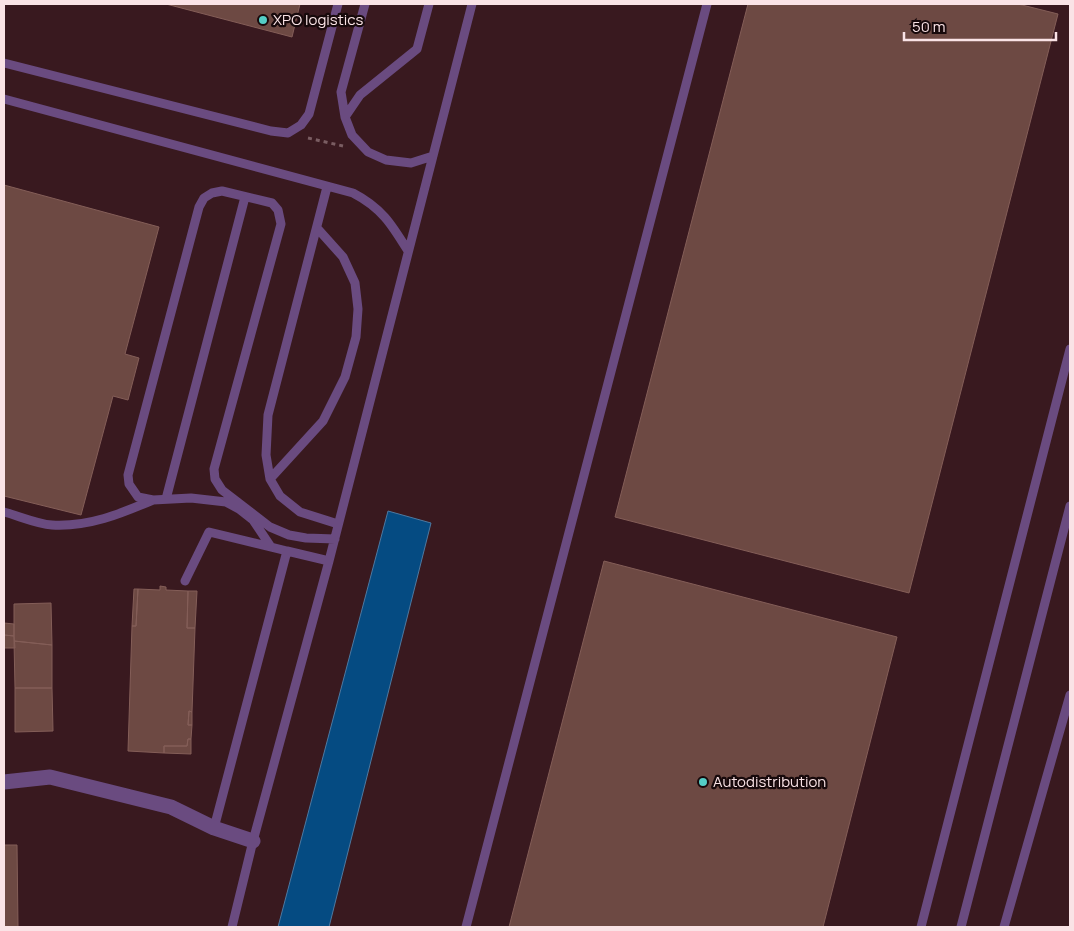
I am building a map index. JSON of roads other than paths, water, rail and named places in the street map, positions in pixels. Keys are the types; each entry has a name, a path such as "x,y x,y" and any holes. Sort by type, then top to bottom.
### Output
{"street":[{"path":"4,782 50,776 171,807 214,828 253,841"}],"lane":[{"path":"4,63 272,131 288,133 301,125 310,114 338,4"},
{"path":"366,4 341,92 345,117 352,135 368,152 386,160 411,163 433,156"},
{"path":"345,117 360,95 417,49 429,4"},
{"path":"232,927 253,841 335,539 472,4"},
{"path":"466,927 706,4"},
{"path":"4,99 354,193 368,201 387,218 408,251"},
{"path":"328,186 268,415 266,454 270,479 280,496 300,512 338,524"},
{"path":"271,547 253,520 226,502 192,498 153,500 138,497 129,484 128,475 199,207 204,198 212,193 222,191 272,203 278,210 281,224 214,469 215,479 222,490 270,527 289,535 306,538 335,539"},
{"path":"166,499 245,197"},
{"path":"270,479 323,421 345,377 356,337 358,309 355,283 343,257 317,228"},
{"path":"921,927 1070,349"},
{"path":"4,512 50,525 81,525 110,518 153,500"},
{"path":"960,927 1070,506"},
{"path":"185,581 209,532 329,561"},
{"path":"214,828 287,551"},
{"path":"1004,927 1070,695"}],"water":[{"path":"388,511 431,523 329,927 278,927"}],"place":[{"name":"XPO logistics","path":"263,20"},
{"name":"Autodistribution","path":"703,782"}]}
